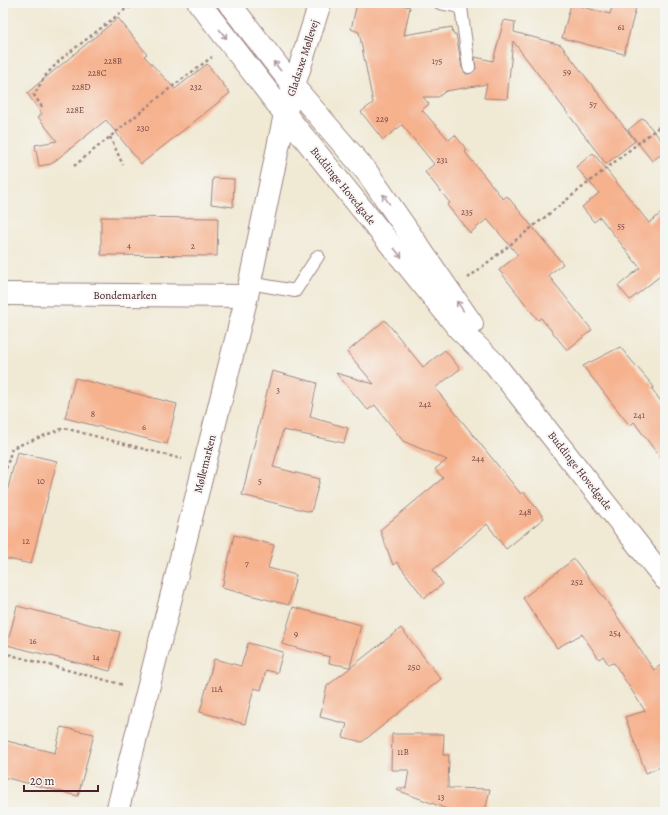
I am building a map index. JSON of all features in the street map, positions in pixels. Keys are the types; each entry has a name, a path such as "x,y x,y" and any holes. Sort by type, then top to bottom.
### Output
{"street":[{"name":"Buddinge Hovedgade","path":"199,3 285,114 459,329 494,363 665,579"},
{"name":"Buddinge Hovedgade","path":"229,3 294,87 367,172 468,319 494,363"},
{"name":"Gladsaxe Møllevej","path":"285,114 320,3"},
{"name":"Møllemarken","path":"117,812 248,290 285,114"},
{"name":"Bondemarken","path":"3,294 248,290"}],"lane":[{"path":"440,3 461,7 469,67"},
{"path":"248,290 295,291 318,256"}],"path":[{"path":"42,107 34,95 46,75 61,59 127,8 140,6"},
{"path":"74,166 169,89 230,44"},
{"path":"450,292 665,122"},
{"path":"110,137 123,165"},
{"path":"3,480 12,448 64,428 205,464"},
{"path":"3,653 148,691"}],"building":[{"path":"357,3 394,3 410,7 404,35 452,27 453,34 456,34 462,68 466,74 470,74 476,69 475,57 493,61 504,20 515,22 514,32 561,45 635,141 606,164 513,41 507,99 484,98 487,84 446,91 438,97 423,97 429,104 422,110 449,140 455,135 467,150 465,152 503,199 507,196 563,264 548,275 592,330 567,350 541,318 538,320 499,270 518,255 487,219 470,233 447,205 450,203 425,172 434,164 402,125 383,140 361,112 373,103 359,32 351,29"},
{"path":"613,3 637,3 624,54 562,38 571,4 610,14"},
{"path":"118,18 147,54 144,56 175,89 207,64 230,93 141,164 106,120 51,164 39,166 35,145 57,141 38,117 42,114 27,93"},
{"path":"643,118 665,145 665,152 652,161 628,130"},
{"path":"593,153 649,223 665,210 665,272 630,300 618,286 640,268 600,217 594,222 582,207 599,193 576,167"},
{"path":"213,178 234,179 233,207 211,204"},
{"path":"101,217 218,218 217,256 101,255"},
{"path":"385,320 423,367 445,350 460,369 435,388 521,494 524,492 544,518 506,549 487,524 433,570 443,584 424,598 397,562 393,565 380,530 443,478 435,469 447,460 403,441 375,405 368,410 336,373 374,384 347,352"},
{"path":"620,347 654,387 652,389 665,407 665,464 634,422 630,426 583,366"},
{"path":"272,371 317,383 310,417 348,428 344,443 283,430 273,467 320,479 311,512 242,495"},
{"path":"75,378 177,404 167,444 65,418"},
{"path":"17,452 57,461 31,564 3,558 3,508"},
{"path":"234,535 274,545 268,568 296,575 289,605 222,588"},
{"path":"574,559 605,599 654,670 665,662 665,765 646,773 625,717 645,711 614,663 608,664 603,656 599,659 582,634 557,648 523,598"},
{"path":"17,606 120,632 110,671 7,645"},
{"path":"293,607 361,625 350,667 329,663 330,657 282,644"},
{"path":"401,628 441,679 362,742 343,737 347,724 320,717 327,686"},
{"path":"248,643 283,652 277,673 266,670 261,690 254,688 245,724 200,712 214,659 241,666"},
{"path":"61,727 94,734 78,796 3,777 3,740 55,753"},
{"path":"392,734 444,734 443,755 449,755 448,788 490,789 485,812 455,812 397,790 398,788 406,788 409,770 391,770"}]}
